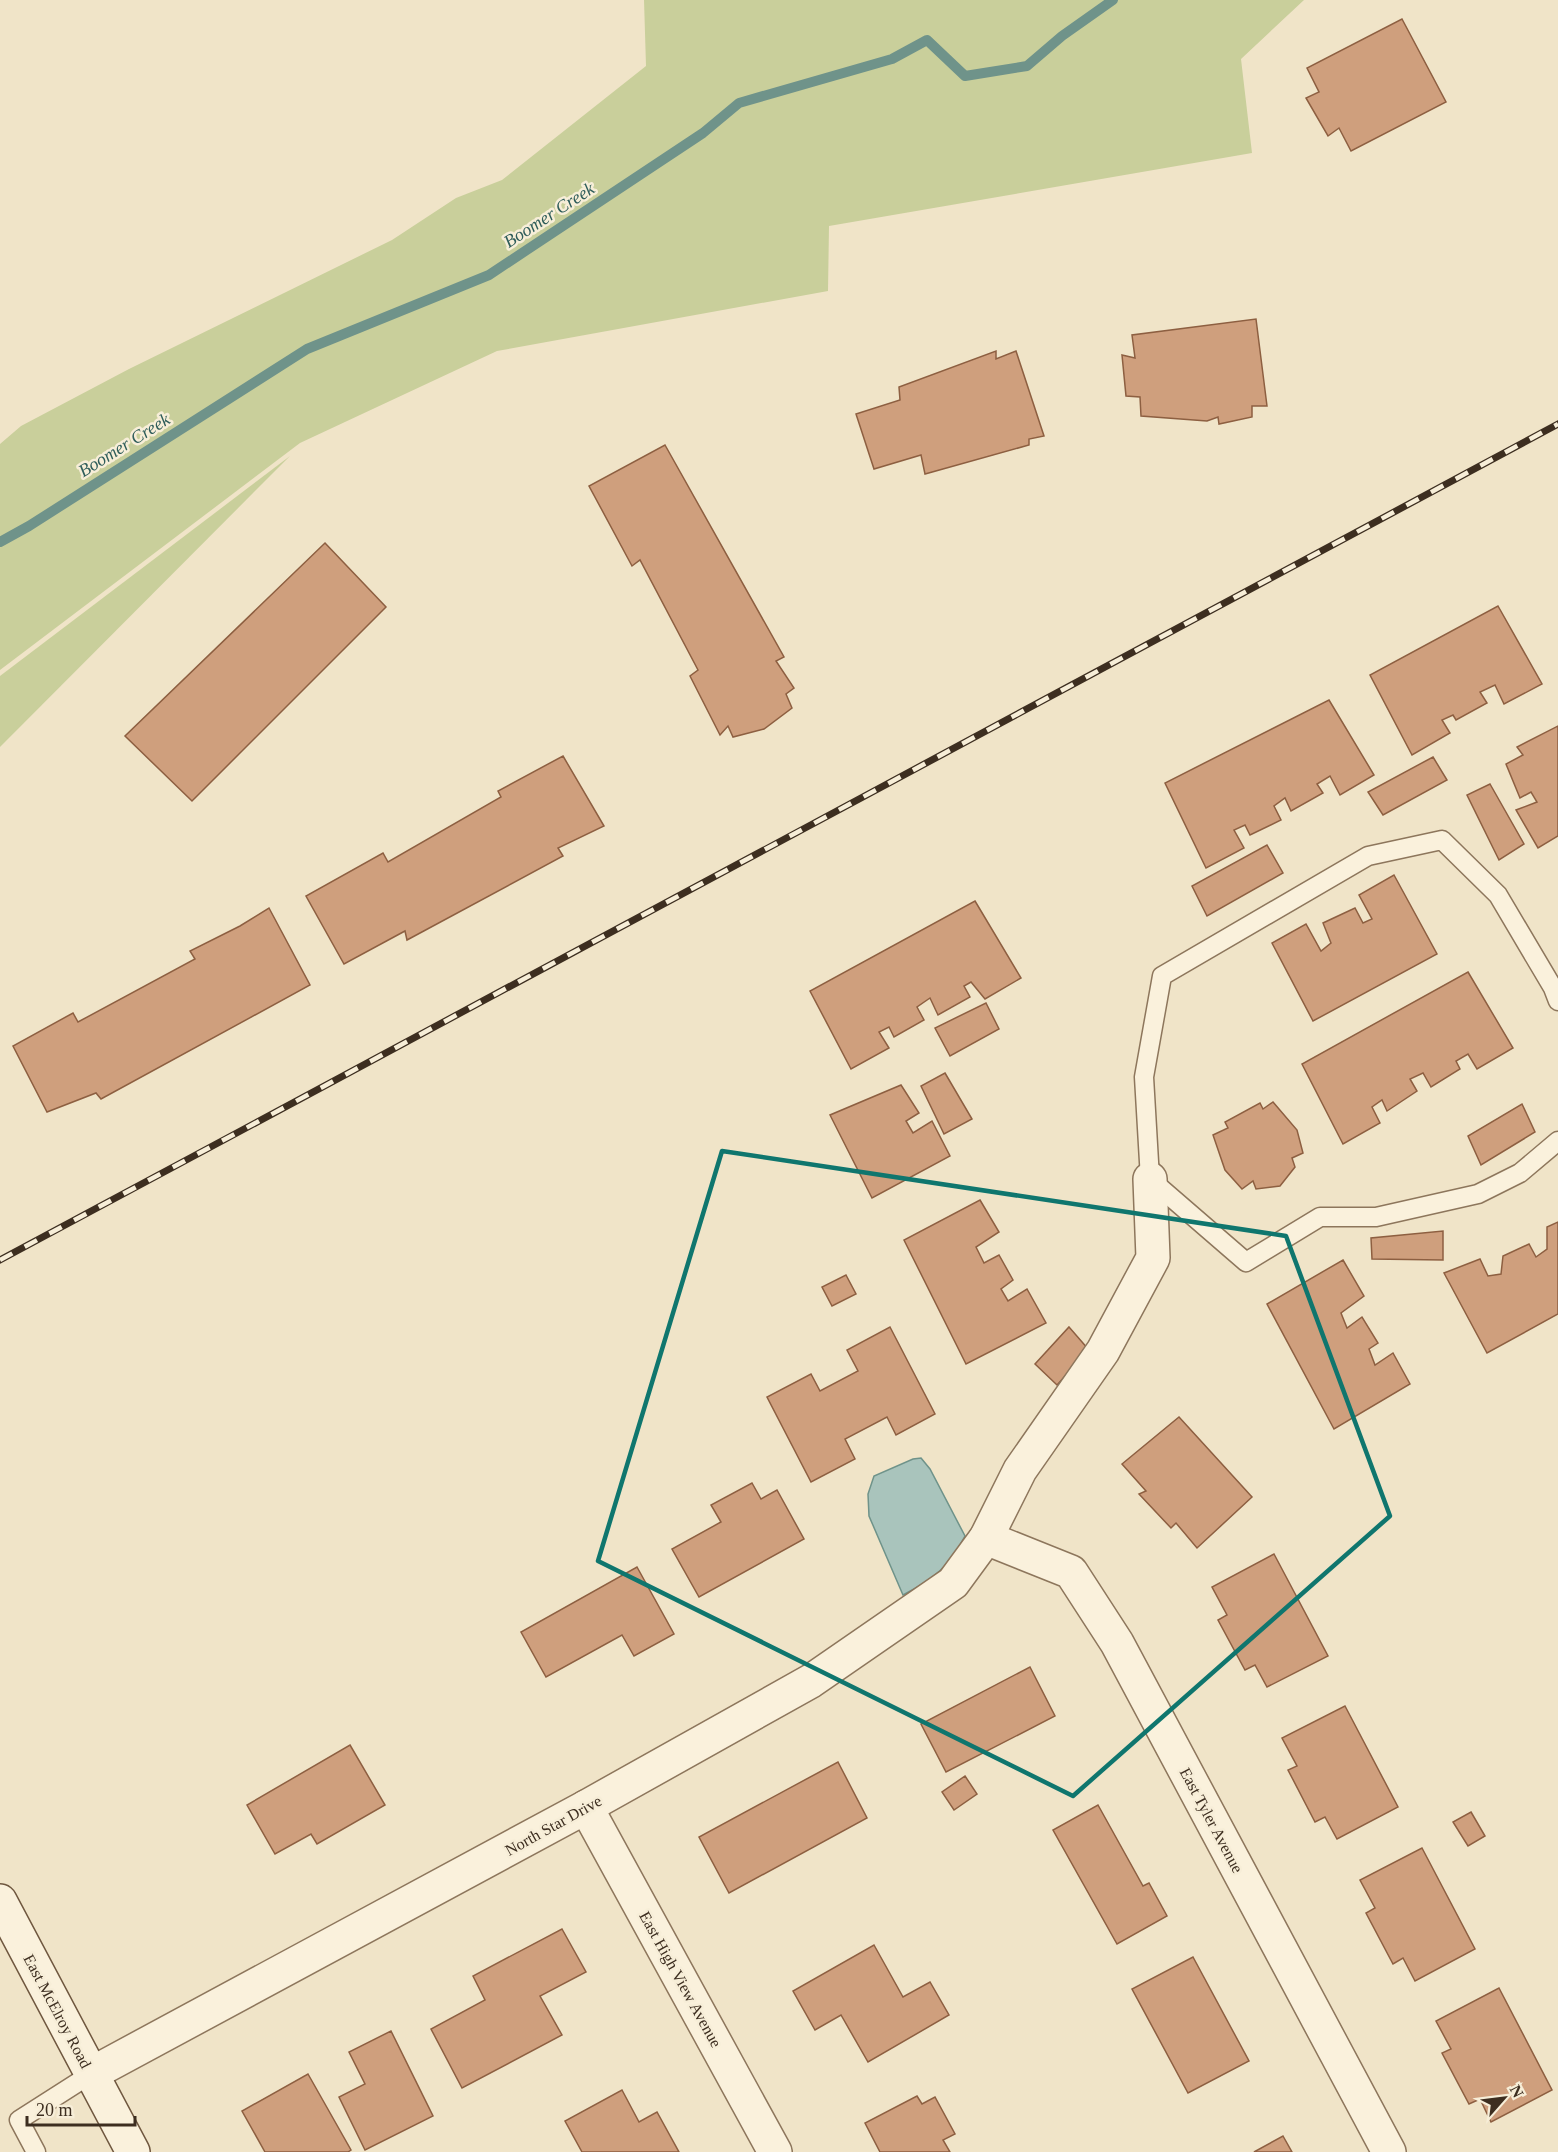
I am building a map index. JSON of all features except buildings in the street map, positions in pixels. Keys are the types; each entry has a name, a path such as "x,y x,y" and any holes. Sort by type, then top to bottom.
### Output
{"street":[{"name":"North Star Drive","path":"91,2074 586,1807 811,1681 953,1583 986,1538 1020,1470 1103,1351 1152,1258 1150,1179"},
{"name":"East Tyler Avenue","path":"986,1538 1071,1572 1117,1643 1389,2152"},
{"name":"East High View Avenue","path":"586,1807 776,2152"},
{"name":"East McElroy Road","path":"0,1901 133,2152"}],"lane":[{"path":"1558,1001 1553,988 1498,895 1442,840 1368,856 1162,976 1144,1077 1150,1179 1246,1262 1320,1217 1376,1217 1478,1194 1520,1173 1558,1141"},
{"path":"36,2152 19,2120 91,2074"}],"highlighted area":[{"path":"722,1151 1286,1236 1390,1516 1073,1796 598,1561"}],"green space":[{"path":"644,0 1304,0 1241,59 1252,153 829,226 828,291 497,351 300,443 0,670 0,444 21,426 129,369 392,240 456,198 502,180 646,66"},
{"path":"290,456 0,747 0,676"}],"water":[{"path":"921,1458 930,1469 965,1536 953,1556 940,1571 903,1595 869,1516 868,1494 874,1476 913,1459"}],"waterway":[{"name":"Boomer Creek","path":"0,542 29,526 307,349 489,275 703,133 739,103 892,59 927,40 965,76 1027,66 1062,36 1113,0"}],"railway":[{"path":"0,1260 1558,424"}]}
